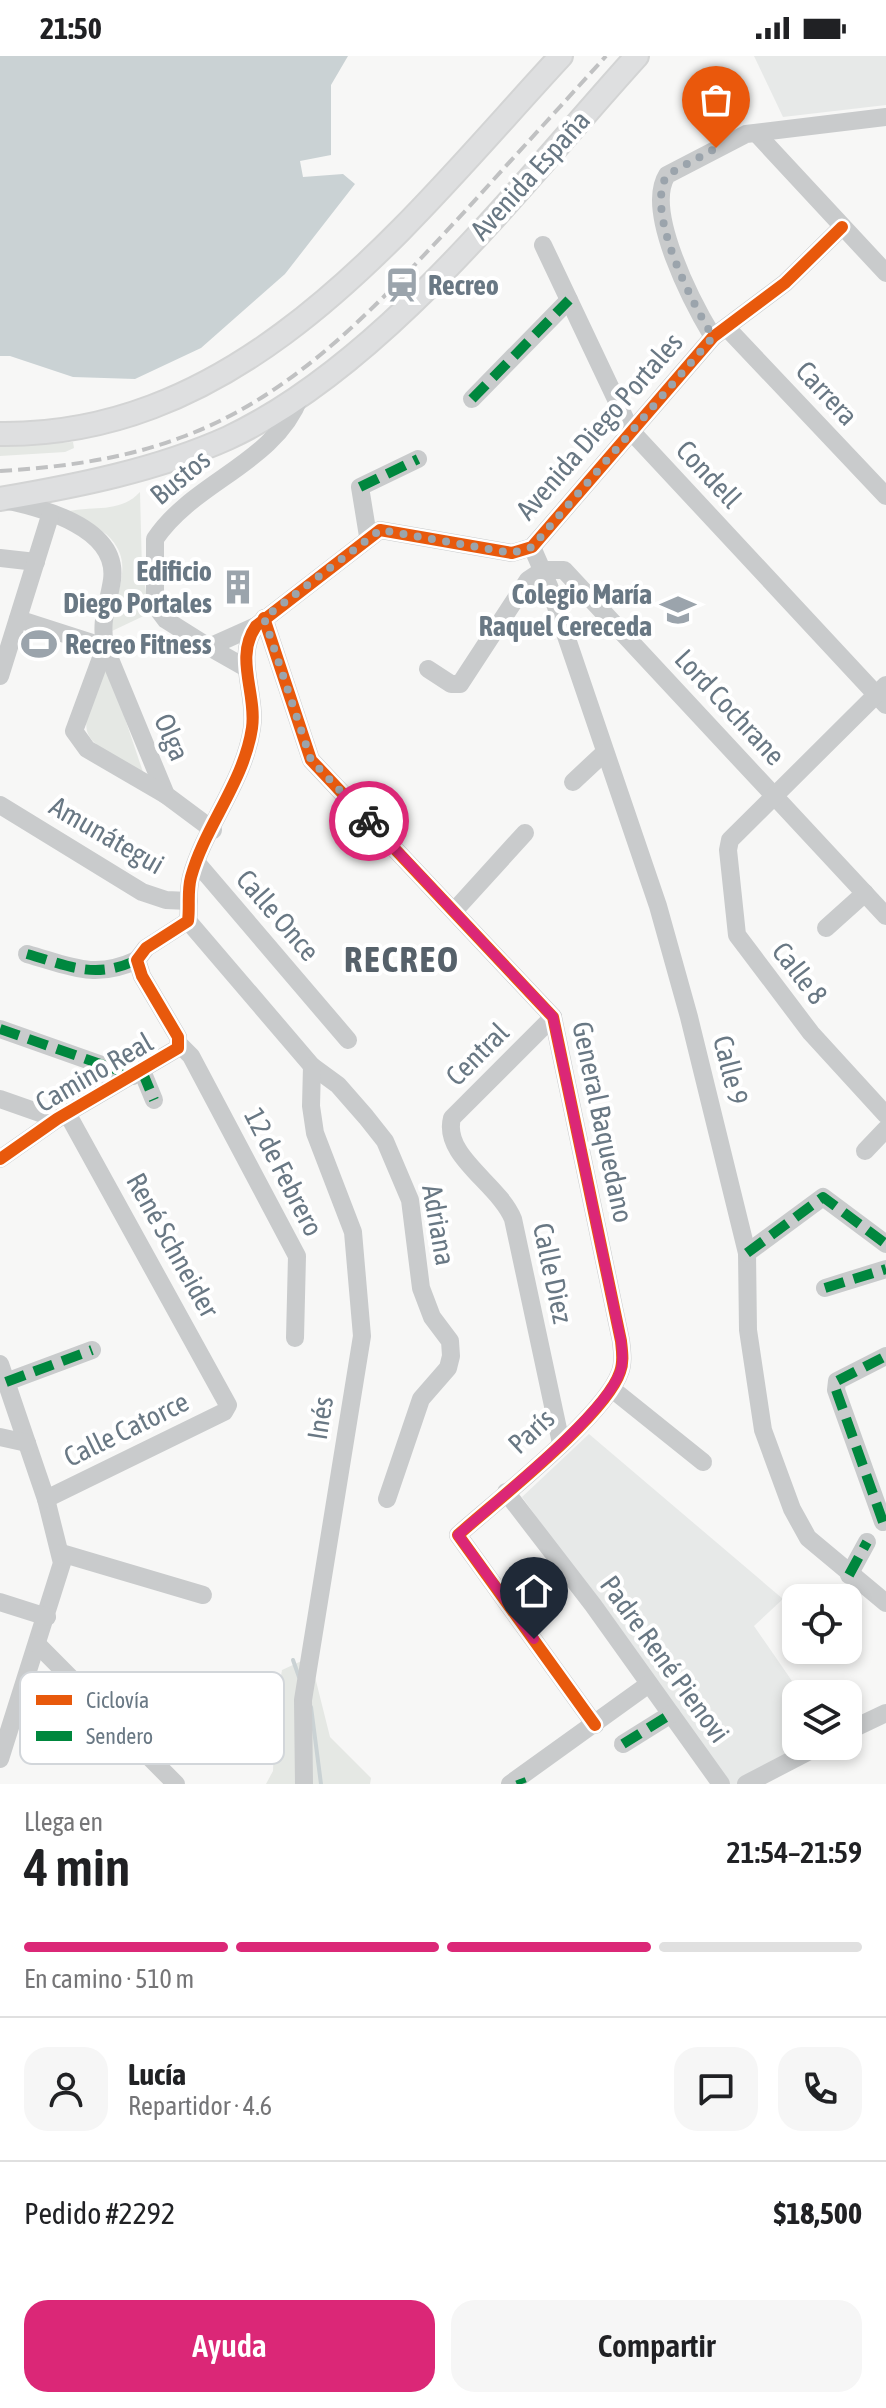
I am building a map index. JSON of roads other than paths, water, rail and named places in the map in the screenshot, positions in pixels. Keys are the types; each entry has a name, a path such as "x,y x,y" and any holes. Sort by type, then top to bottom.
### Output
{"main road":[{"name":"Avenida España","path":"0,434 79,427 131,414 180,395 243,363 351,279 561,56"},
{"name":"Avenida España","path":"1,499 135,470 188,454 229,437 300,397 355,355 466,246 637,56"}],"street":[{"name":"Avenida Diego Portales","path":"368,536 388,529 512,553 532,547 720,332 680,273 666,230 662,182 667,175 732,140 756,133 886,117"},
{"path":"756,133 886,273"},
{"path":"720,332 785,283 842,227"},
{"name":"Condell","path":"543,245 631,431 883,695"},
{"path":"472,399 569,300"},
{"name":"Carrera","path":"720,332 886,496"},
{"name":"Bustos","path":"246,668 166,620 160,612 155,598 155,539 193,498 275,439 291,420 300,397"},
{"path":"209,647 260,622 368,536 360,487 418,459"},
{"name":"Olga","path":"1,499 66,519 93,534 108,554 112,566 101,622 105,647 166,795 213,830"},
{"path":"0,676 50,516"},
{"path":"428,669 451,684 460,684 528,580 543,570 532,547"},
{"path":"0,558 25,558 36,562"},
{"name":"Calle 9","path":"543,570 658,906 747,1253 748,1330 763,1430 792,1509 808,1538 886,1603"},
{"name":"Lord Cochrane","path":"543,570 564,570 886,916"},
{"path":"18,619 105,647 74,731 77,739 87,749 166,795"},
{"path":"27,954 91,972 112,972 137,960 146,948 188,921 197,863 245,757 252,726 246,668 248,638 260,622"},
{"name":"General Baquedano","path":"260,622 311,760 553,1017 622,1354"},
{"path":"774,795 883,695"},
{"path":"573,782 604,753"},
{"name":"Calle 8","path":"774,795 730,840 730,875 737,935 811,1033 886,1115"},
{"name":"Amunátegui","path":"0,805 142,892 166,900 189,901"},
{"path":"455,910 525,833"},
{"name":"Calle Once","path":"197,863 348,1040"},
{"path":"826,928 865,893"},
{"name":"Adriana","path":"188,921 312,1066 338,1085 366,1117 399,1168 410,1200 421,1288 432,1317 450,1341 448,1368 421,1399 387,1499"},
{"name":"Camino Real","path":"0,1159 62,1116 176,1052 179,1044 142,976 137,960"},
{"name":"Central","path":"450,1135 452,1118 553,1017"},
{"path":"0,1029 138,1074 154,1100"},
{"name":"12 de Febrero","path":"179,1044 191,1056 297,1256 295,1338"},
{"name":"Inés","path":"304,1784 303,1700 362,1336 353,1232 315,1133 311,1106 312,1066"},
{"path":"0,1099 62,1116"},
{"name":"René Schneider","path":"62,1116 228,1405"},
{"path":"865,1151 886,1129"},
{"name":"Calle Diez","path":"450,1135 459,1153 501,1196 513,1219 561,1443"},
{"path":"747,1253 823,1197 886,1244"},
{"path":"825,1288 886,1269"},
{"path":"6,1382 92,1350"},
{"name":"París","path":"595,1725 458,1535 561,1443 612,1389 620,1372 622,1354"},
{"path":"883,1522 836,1390 837,1381 843,1376 886,1356"},
{"path":"0,1364 61,1553 59,1574 29,1672"},
{"path":"612,1389 703,1462"},
{"name":"Calle Catorce","path":"46,1499 224,1412 228,1405"},
{"path":"0,1437 27,1443"},
{"name":"Padre René Pienovi","path":"506,1492 721,1784"},
{"path":"849,1575 867,1542"},
{"path":"61,1553 203,1595"},
{"path":"0,1602 47,1617"},
{"path":"38,1645 65,1672"},
{"path":"517,1782 649,1684"},
{"path":"0,1759 20,1699"},
{"path":"862,1724 886,1713"},
{"path":"623,1744 671,1714"},
{"path":"746,1784 792,1760"},
{"path":"156,1764 176,1784"}],"waterway":[{"path":"293,1660 299,1677"},
{"path":"311,1707 321,1784"}],"railway":[{"path":"0,471 71,464 140,451 227,418 266,395 338,339 405,276 606,56"}],"place":[{"name":"Recreo","path":"402,285"},
{"name":"Edificio Diego Portales","path":"238,587"},
{"name":"Colegio María Raquel Cereceda","path":"678,610"},
{"name":"Recreo Fitness","path":"39,644"}],"district":[{"name":"RECREO","path":"402,959"}]}
